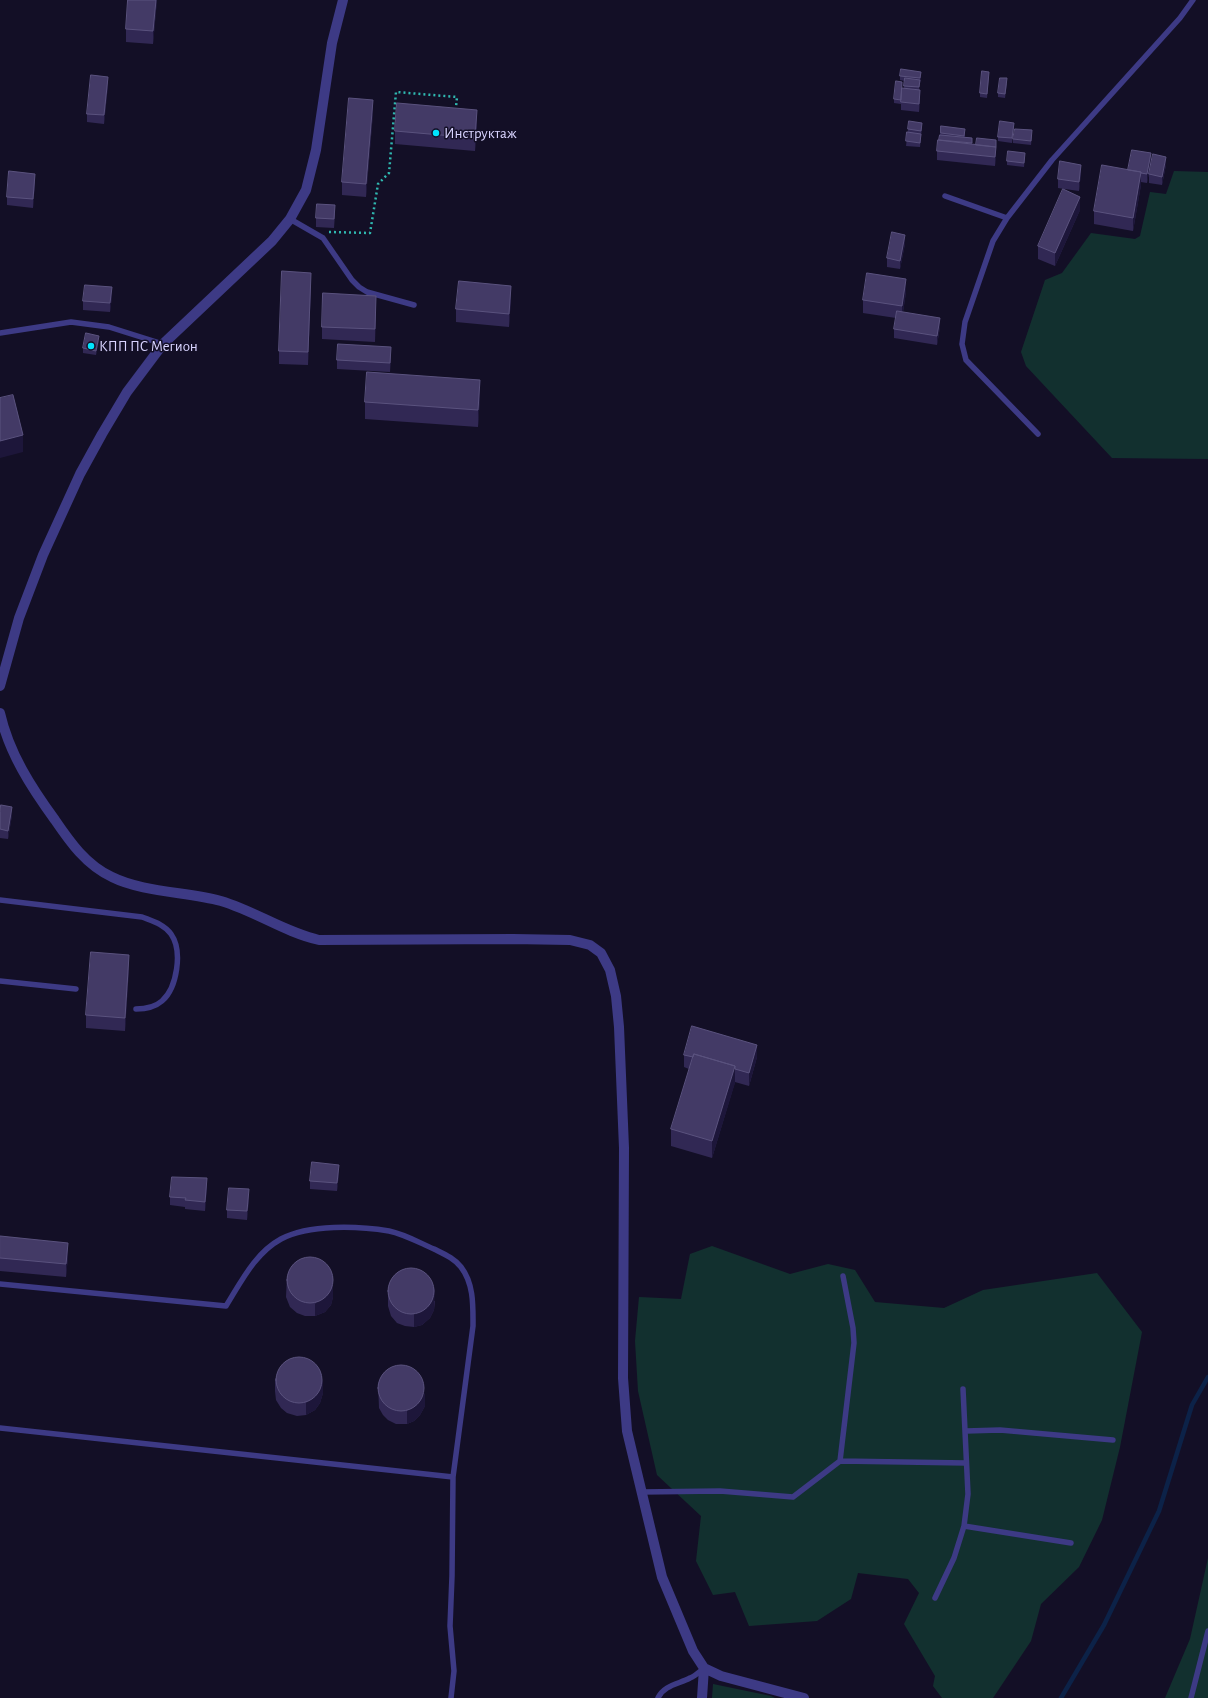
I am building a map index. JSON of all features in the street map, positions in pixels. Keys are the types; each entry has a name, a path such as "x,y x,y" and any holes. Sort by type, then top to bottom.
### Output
{"street":[{"path":"0,686 20,618 43,555 80,474 127,392 164,344 272,241 290,219 306,190 311,171 332,43 343,0"},
{"path":"0,713 3,728 30,785 75,848 99,870 129,884 221,901 248,910 289,931 319,940 570,940 590,945 601,953 610,970 616,996 619,1027 624,1148 623,1378 627,1431 640,1492 662,1577 693,1651 704,1668 721,1676 804,1698"},
{"path":"702,1698 704,1668"}],"lane":[{"path":"1038,434 966,360 962,344 965,322 993,241 1008,218 1052,160 1175,24 1193,0"},
{"path":"945,196 1008,218"},
{"path":"290,219 315,232 328,243 352,280 359,287 368,292 414,305"},
{"path":"0,333 71,322 109,327 164,344"},
{"path":"0,900 142,917 157,922 171,934 176,948 178,969 171,988 162,1001 148,1009 136,1009"},
{"path":"0,982 76,989"},
{"path":"0,1284 226,1306 247,1271 265,1251 282,1238 311,1230 340,1226 390,1231 416,1241 453,1259 462,1269 470,1286 474,1302 473,1326 453,1477 450,1626 454,1671 451,1698"},
{"path":"840,1461 854,1344 853,1328 843,1276"},
{"path":"935,1598 954,1558 964,1526 968,1494 963,1389"},
{"path":"0,1428 453,1477"},
{"path":"966,1431 1000,1430 1113,1440"},
{"path":"640,1492 720,1491 793,1497 840,1461 966,1463"},
{"path":"964,1526 1071,1542"},
{"path":"1191,1698 1208,1631"},
{"path":"658,1698 660,1693 666,1688 692,1678 704,1668"}],"path":[{"path":"315,232 370,232 378,184 389,173 396,92 457,97 456,107"}],"green space":[{"path":"1174,171 1208,172 1208,459 1112,458 1026,366 1021,352 1045,280 1062,273 1091,233 1135,239 1140,236 1150,192 1166,194"},
{"path":"712,1246 790,1274 828,1264 855,1270 875,1302 944,1308 983,1290 1097,1273 1142,1332 1120,1447 1102,1520 1079,1567 1041,1604 1031,1641 993,1698 942,1698 933,1686 935,1676 904,1624 919,1593 908,1579 858,1573 851,1599 817,1621 749,1626 735,1592 713,1595 696,1561 701,1516 657,1475 638,1391 635,1341 639,1297 681,1299 690,1254"},
{"path":"1208,1558 1208,1698 1165,1698 1190,1639"},
{"path":"713,1684 771,1696 775,1698 712,1698"}],"building":[{"path":"128,0 156,0 153,31 126,29"},
{"path":"901,69 921,72 920,78 900,76"},
{"path":"982,71 989,72 987,94 980,93"},
{"path":"91,75 108,77 104,115 87,114"},
{"path":"905,78 920,80 919,87 904,86"},
{"path":"1000,78 1007,78 1005,94 998,93"},
{"path":"896,81 902,82 901,100 894,99"},
{"path":"902,88 920,90 919,104 901,102"},
{"path":"349,98 373,100 366,184 342,182"},
{"path":"397,103 477,110 475,138 395,131"},
{"path":"909,121 922,123 921,131 908,129"},
{"path":"1000,121 1014,123 1012,138 998,137"},
{"path":"941,126 965,129 964,136 941,133"},
{"path":"1015,129 1032,130 1031,141 1013,139"},
{"path":"907,132 921,134 920,143 906,141"},
{"path":"940,135 972,138 972,143 939,140"},
{"path":"977,138 996,140 996,147 976,145"},
{"path":"938,140 996,147 995,157 937,151"},
{"path":"1132,150 1151,153 1147,174 1128,170"},
{"path":"1008,151 1025,153 1024,163 1007,161"},
{"path":"1153,154 1166,157 1162,177 1149,174"},
{"path":"1060,161 1081,165 1079,182 1058,179"},
{"path":"1102,165 1141,172 1133,218 1094,211"},
{"path":"9,171 35,174 33,199 7,197"},
{"path":"1063,189 1080,197 1055,253 1038,246"},
{"path":"317,204 335,205 334,219 316,218"},
{"path":"892,232 905,235 900,261 887,258"},
{"path":"282,271 311,273 308,352 279,351"},
{"path":"867,273 906,279 902,306 863,300"},
{"path":"459,281 511,286 509,314 456,309"},
{"path":"85,285 112,287 110,303 83,301"},
{"path":"323,293 376,296 375,329 322,327"},
{"path":"897,311 940,318 937,336 894,329"},
{"name":"КПП ПС Мегион","path":"86,333 99,336 96,351 83,348"},
{"path":"338,344 391,347 390,363 337,360"},
{"path":"367,372 480,380 478,410 365,402"},
{"path":"13,395 23,435 0,441 0,398"},
{"path":"1,805 12,807 8,831 0,829"},
{"path":"91,952 129,955 125,1018 86,1015"},
{"path":"692,1026 757,1045 749,1073 735,1069 735,1066 694,1054 693,1057 684,1055"},
{"path":"694,1054 735,1066 712,1141 671,1129"},
{"path":"312,1162 339,1165 337,1183 310,1181"},
{"path":"172,1177 207,1178 205,1202 185,1200 186,1198 170,1197"},
{"path":"229,1188 249,1189 247,1211 227,1210"},
{"path":"0,1236 68,1243 66,1264 0,1258"},
{"path":"315,1257 327,1263 332,1271 332,1289 327,1297 319,1302 305,1303 293,1297 288,1289 287,1275 293,1263 301,1258"},
{"path":"416,1268 428,1274 433,1282 433,1300 428,1308 420,1313 406,1314 394,1308 389,1300 388,1286 394,1274 402,1269"},
{"path":"304,1357 316,1363 321,1371 321,1389 316,1397 308,1402 294,1403 282,1397 277,1389 276,1375 282,1363 290,1358"},
{"path":"406,1365 418,1371 423,1379 423,1397 418,1405 410,1410 396,1411 384,1405 379,1397 378,1383 384,1371 392,1366"}],"waterway":[{"path":"1061,1698 1104,1625 1159,1511 1192,1405 1208,1377"}],"place":[{"name":"Инструктаж","path":"436,133"},
{"name":"КПП ПС Мегион","path":"91,346"}]}
